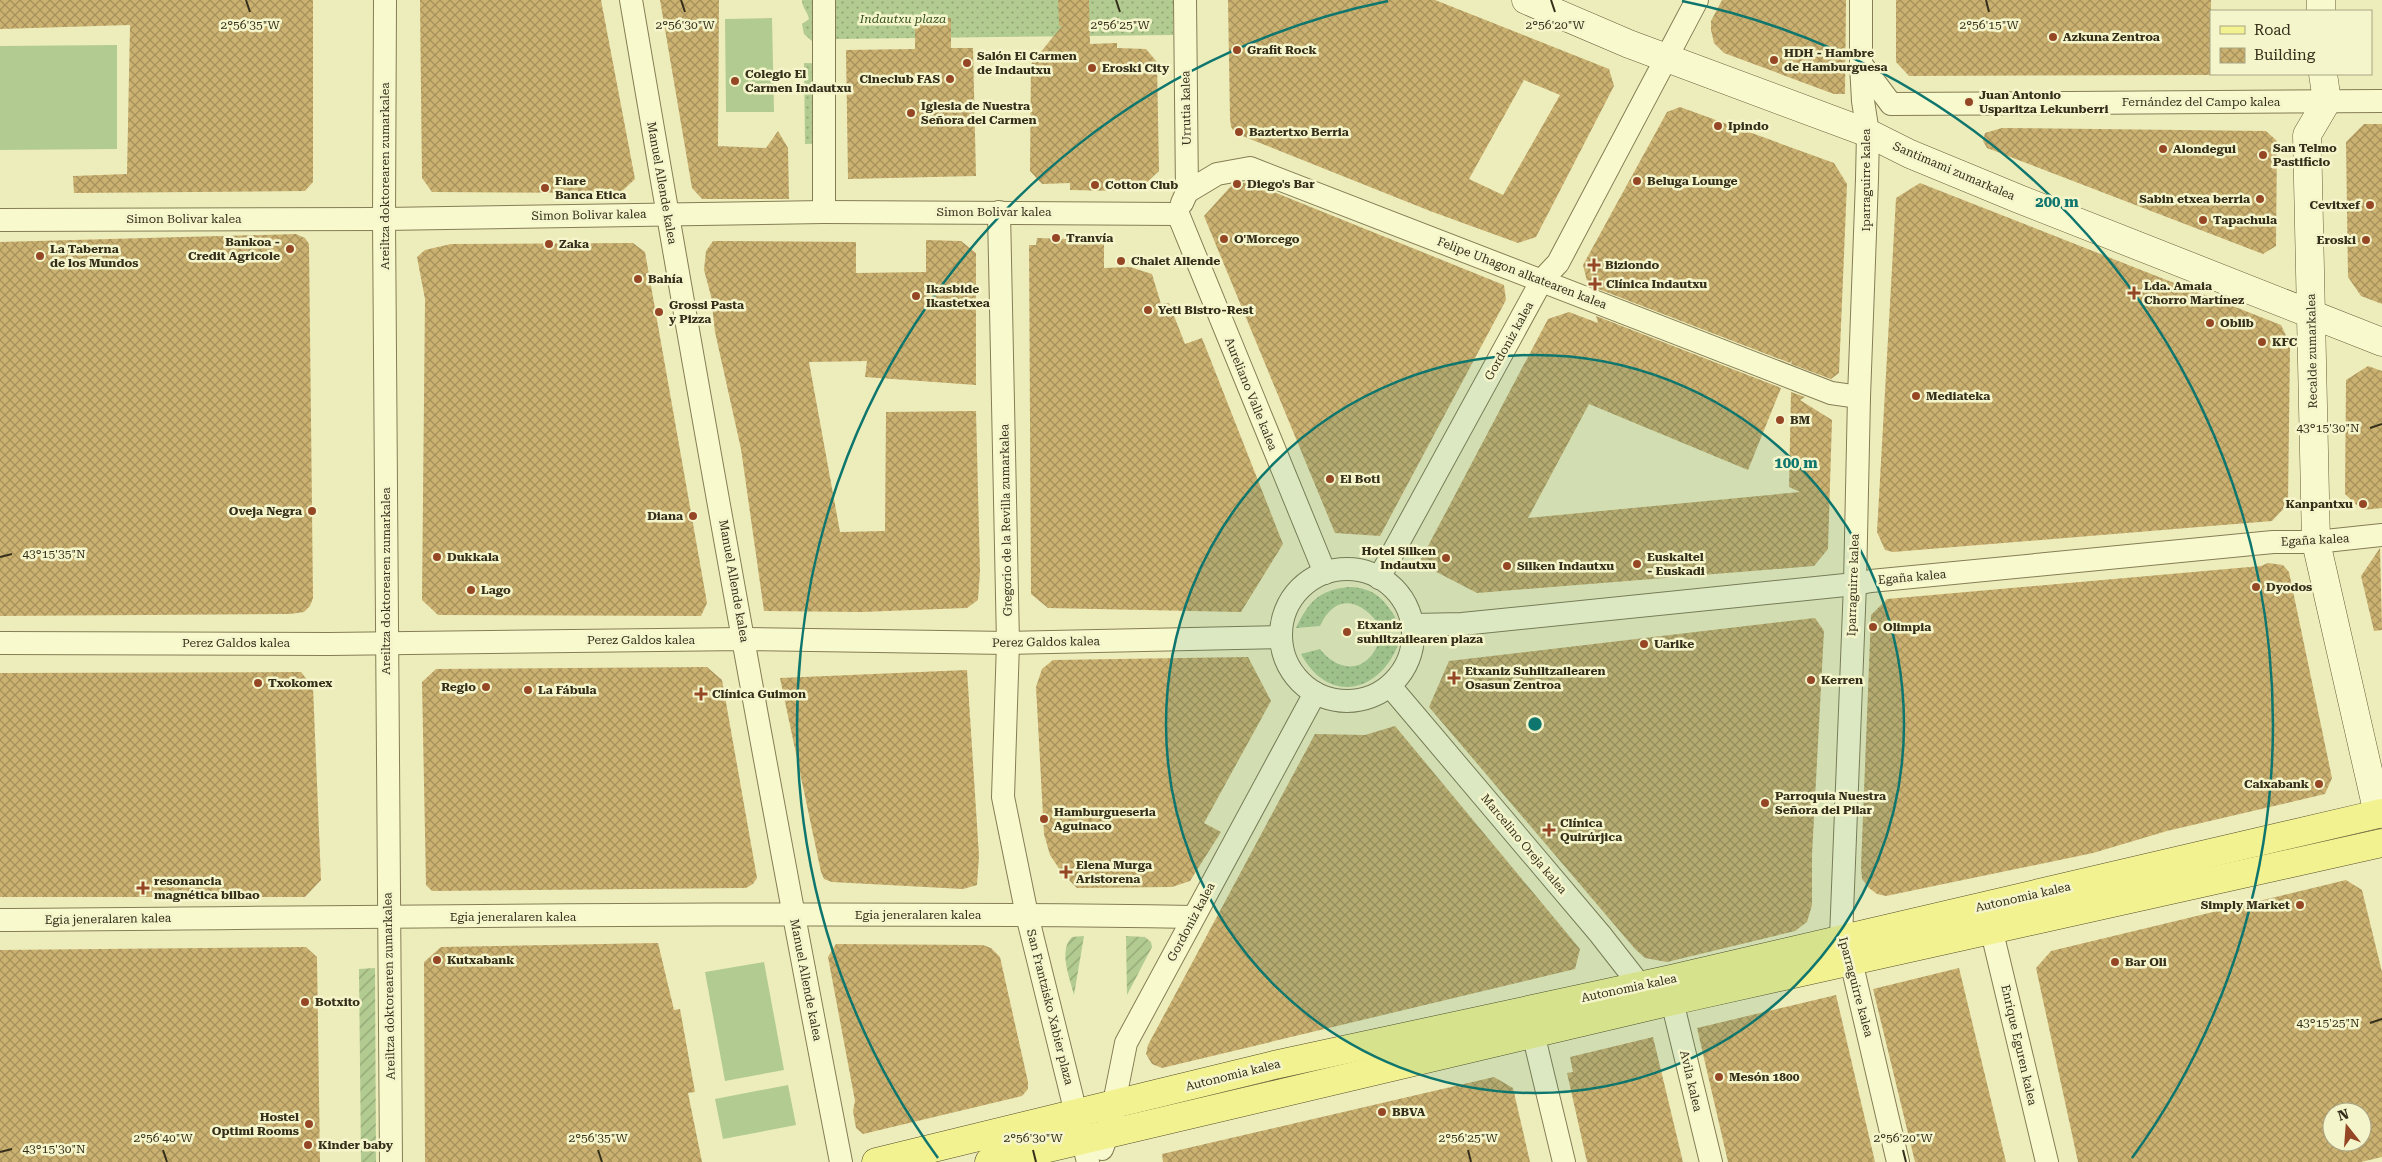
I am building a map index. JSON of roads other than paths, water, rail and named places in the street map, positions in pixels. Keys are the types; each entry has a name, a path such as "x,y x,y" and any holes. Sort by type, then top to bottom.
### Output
{"main road":[{"name":"Autonomia kalea","path":"990,1162 1533,1033 1656,997 1846,949 2381,821"},
{"name":"Autonomia kalea","path":"1846,949 1991,928 2382,843"},
{"name":"Autonomia kalea","path":"876,1162 1089,1137 1113,1104 1274,1065 1656,997"}],"street":[{"name":"Areiltza doktorearen zumarkalea","path":"385,0 384,219 391,1162"},
{"name":"Manuel Allende kalea","path":"631,0 667,214 795,924 841,1162"},
{"path":"824,0 824,212"},
{"name":"Urrutia kalea","path":"1178,214 1187,192 1185,0"},
{"name":"Santimami zumarkalea","path":"1526,0 1666,58 1868,133 1910,154 2019,199 2382,342"},
{"name":"Gordoniz kalea","path":"1379,578 1542,280 1558,263 1697,0"},
{"name":"Iparraguirre kalea","path":"1861,0 1861,64 1863,101 1868,133 1859,397 1846,949 1898,1162"},
{"name":"Fernández del Campo kalea","path":"1861,64 1891,104 2382,101"},
{"path":"2323,75 2327,101"},
{"name":"Recalde zumarkalea","path":"2327,101 2307,135 2316,542 2381,821"},
{"name":"Felipe Uhagon alkatearen kalea","path":"1187,192 1216,174 1250,168 1831,393 1859,397"},
{"name":"Simon Bolivar kalea","path":"0,220 384,219 824,212 1178,214"},
{"name":"Gregorio de la Revilla zumarkalea","path":"1000,212 1008,643 1003,797 1026,915"},
{"name":"Aureliano Valle kalea","path":"1178,214 1325,573"},
{"name":"Egaña kalea","path":"1413,625 1462,624 1871,581 2273,542 2316,542 2382,535"},
{"path":"1343,570 1362,571 1379,578 1395,589 1406,606 1413,625 1411,652 1399,676 1390,686 1372,696 1353,701 1333,700 1315,693 1294,675 1282,648 1281,637 1284,617 1293,598 1307,583 1325,573 1343,570"},
{"name":"Perez Galdos kalea","path":"0,643 387,643 744,639 1008,643 1281,637"},
{"name":"Marcelino Oreja kalea","path":"1390,686 1600,934 1656,997"},
{"name":"Gordoniz kalea","path":"1113,1104 1126,1043 1315,693"},
{"name":"Egia jeneralaren kalea","path":"0,920 388,917 795,924 1026,915"},
{"name":"San Frantzisko Xabier plaza","path":"1089,1137 1026,915 1193,917"},
{"name":"Enrique Eguren kalea","path":"1991,928 2048,1162"},
{"name":"Avila kalea","path":"1656,997 1710,1162"},
{"path":"1533,1033 1564,1162"},
{"path":"1089,1137 1097,1162"}],"place":[{"name":"Azkuna Zentroa","path":"2053,37"},
{"name":"Grafit Rock","path":"1237,50"},
{"name":"HDH - Hambre de Hamburguesa","path":"1774,60"},
{"name":"Salón El Carmen de Indautxu","path":"967,63"},
{"name":"Eroski City","path":"1092,68"},
{"name":"Cineclub FAS","path":"950,79"},
{"name":"Colegio El Carmen Indautxu","path":"735,81"},
{"name":"Juan Antonio Usparitza Lekunberri","path":"1969,102"},
{"name":"Iglesia de Nuestra Señora del Carmen","path":"911,113"},
{"name":"Ipindo","path":"1718,126"},
{"name":"Baztertxo Berria","path":"1239,132"},
{"name":"Alondegui","path":"2163,149"},
{"name":"San Telmo Pastificio","path":"2263,155"},
{"name":"Beluga Lounge","path":"1637,181"},
{"name":"Diego's Bar","path":"1237,184"},
{"name":"Cotton Club","path":"1095,185"},
{"name":"Fiare Banca Etica","path":"545,188"},
{"name":"Sabin etxea berria","path":"2260,199"},
{"name":"Cevitxef","path":"2370,205"},
{"name":"Tapachula","path":"2203,220"},
{"name":"Tranvía","path":"1056,238"},
{"name":"O'Morcego","path":"1224,239"},
{"name":"Eroski","path":"2366,240"},
{"name":"Zaka","path":"549,244"},
{"name":"Bankoa - Credit Agricole","path":"290,249"},
{"name":"La Taberna de los Mundos","path":"40,256"},
{"name":"Chalet Allende","path":"1121,261"},
{"name":"Biziondo","path":"1594,265"},
{"name":"Bahía","path":"638,279"},
{"name":"Clínica Indautxu","path":"1595,284"},
{"name":"Lda. Amaia Chorro Martínez","path":"2134,293"},
{"name":"Ikasbide Ikastetxea","path":"916,296"},
{"name":"Yeti Bistro-Rest","path":"1148,310"},
{"name":"Grossi Pasta y Pizza","path":"659,312"},
{"name":"Oblib","path":"2210,323"},
{"name":"KFC","path":"2262,342"},
{"name":"Mediateka","path":"1916,396"},
{"name":"BM","path":"1780,420"},
{"name":"El Boti","path":"1330,479"},
{"name":"Kanpantxu","path":"2363,504"},
{"name":"Oveja Negra","path":"312,511"},
{"name":"Diana","path":"693,516"},
{"name":"Dukkala","path":"437,557"},
{"name":"Hotel Silken Indautxu","path":"1446,558"},
{"name":"Euskaltel - Euskadi","path":"1637,564"},
{"name":"Silken Indautxu","path":"1507,566"},
{"name":"Dyodos","path":"2256,587"},
{"name":"Lago","path":"471,590"},
{"name":"Olimpia","path":"1873,627"},
{"name":"Etxaniz suhiltzailearen plaza","path":"1347,632"},
{"name":"Uarike","path":"1644,644"},
{"name":"Etxaniz Suhiltzailearen Osasun Zentroa","path":"1454,678"},
{"name":"Kerren","path":"1811,680"},
{"name":"Txokomex","path":"258,683"},
{"name":"Regio","path":"486,687"},
{"name":"La Fábula","path":"528,690"},
{"name":"Clínica Guimon","path":"701,694"},
{"name":"Caixabank","path":"2319,784"},
{"name":"Parroquia Nuestra Señora del Pilar","path":"1765,803"},
{"name":"Hamburgueseria Aguinaco","path":"1044,819"},
{"name":"Clínica Quirúrjica","path":"1549,830"},
{"name":"Elena Murga Aristorena","path":"1066,872"},
{"name":"resonancia magnética bilbao","path":"143,888"},
{"name":"Simply Market","path":"2300,905"},
{"name":"Kutxabank","path":"437,960"},
{"name":"Bar Oli","path":"2115,962"},
{"name":"Botxito","path":"305,1002"},
{"name":"Mesón 1800","path":"1719,1077"},
{"name":"BBVA","path":"1382,1112"},
{"name":"Hostel Optimi Rooms","path":"309,1124"},
{"name":"Kinder baby","path":"308,1145"}],"park label":[{"name":"Indautxu plaza","path":"903,19"}]}
